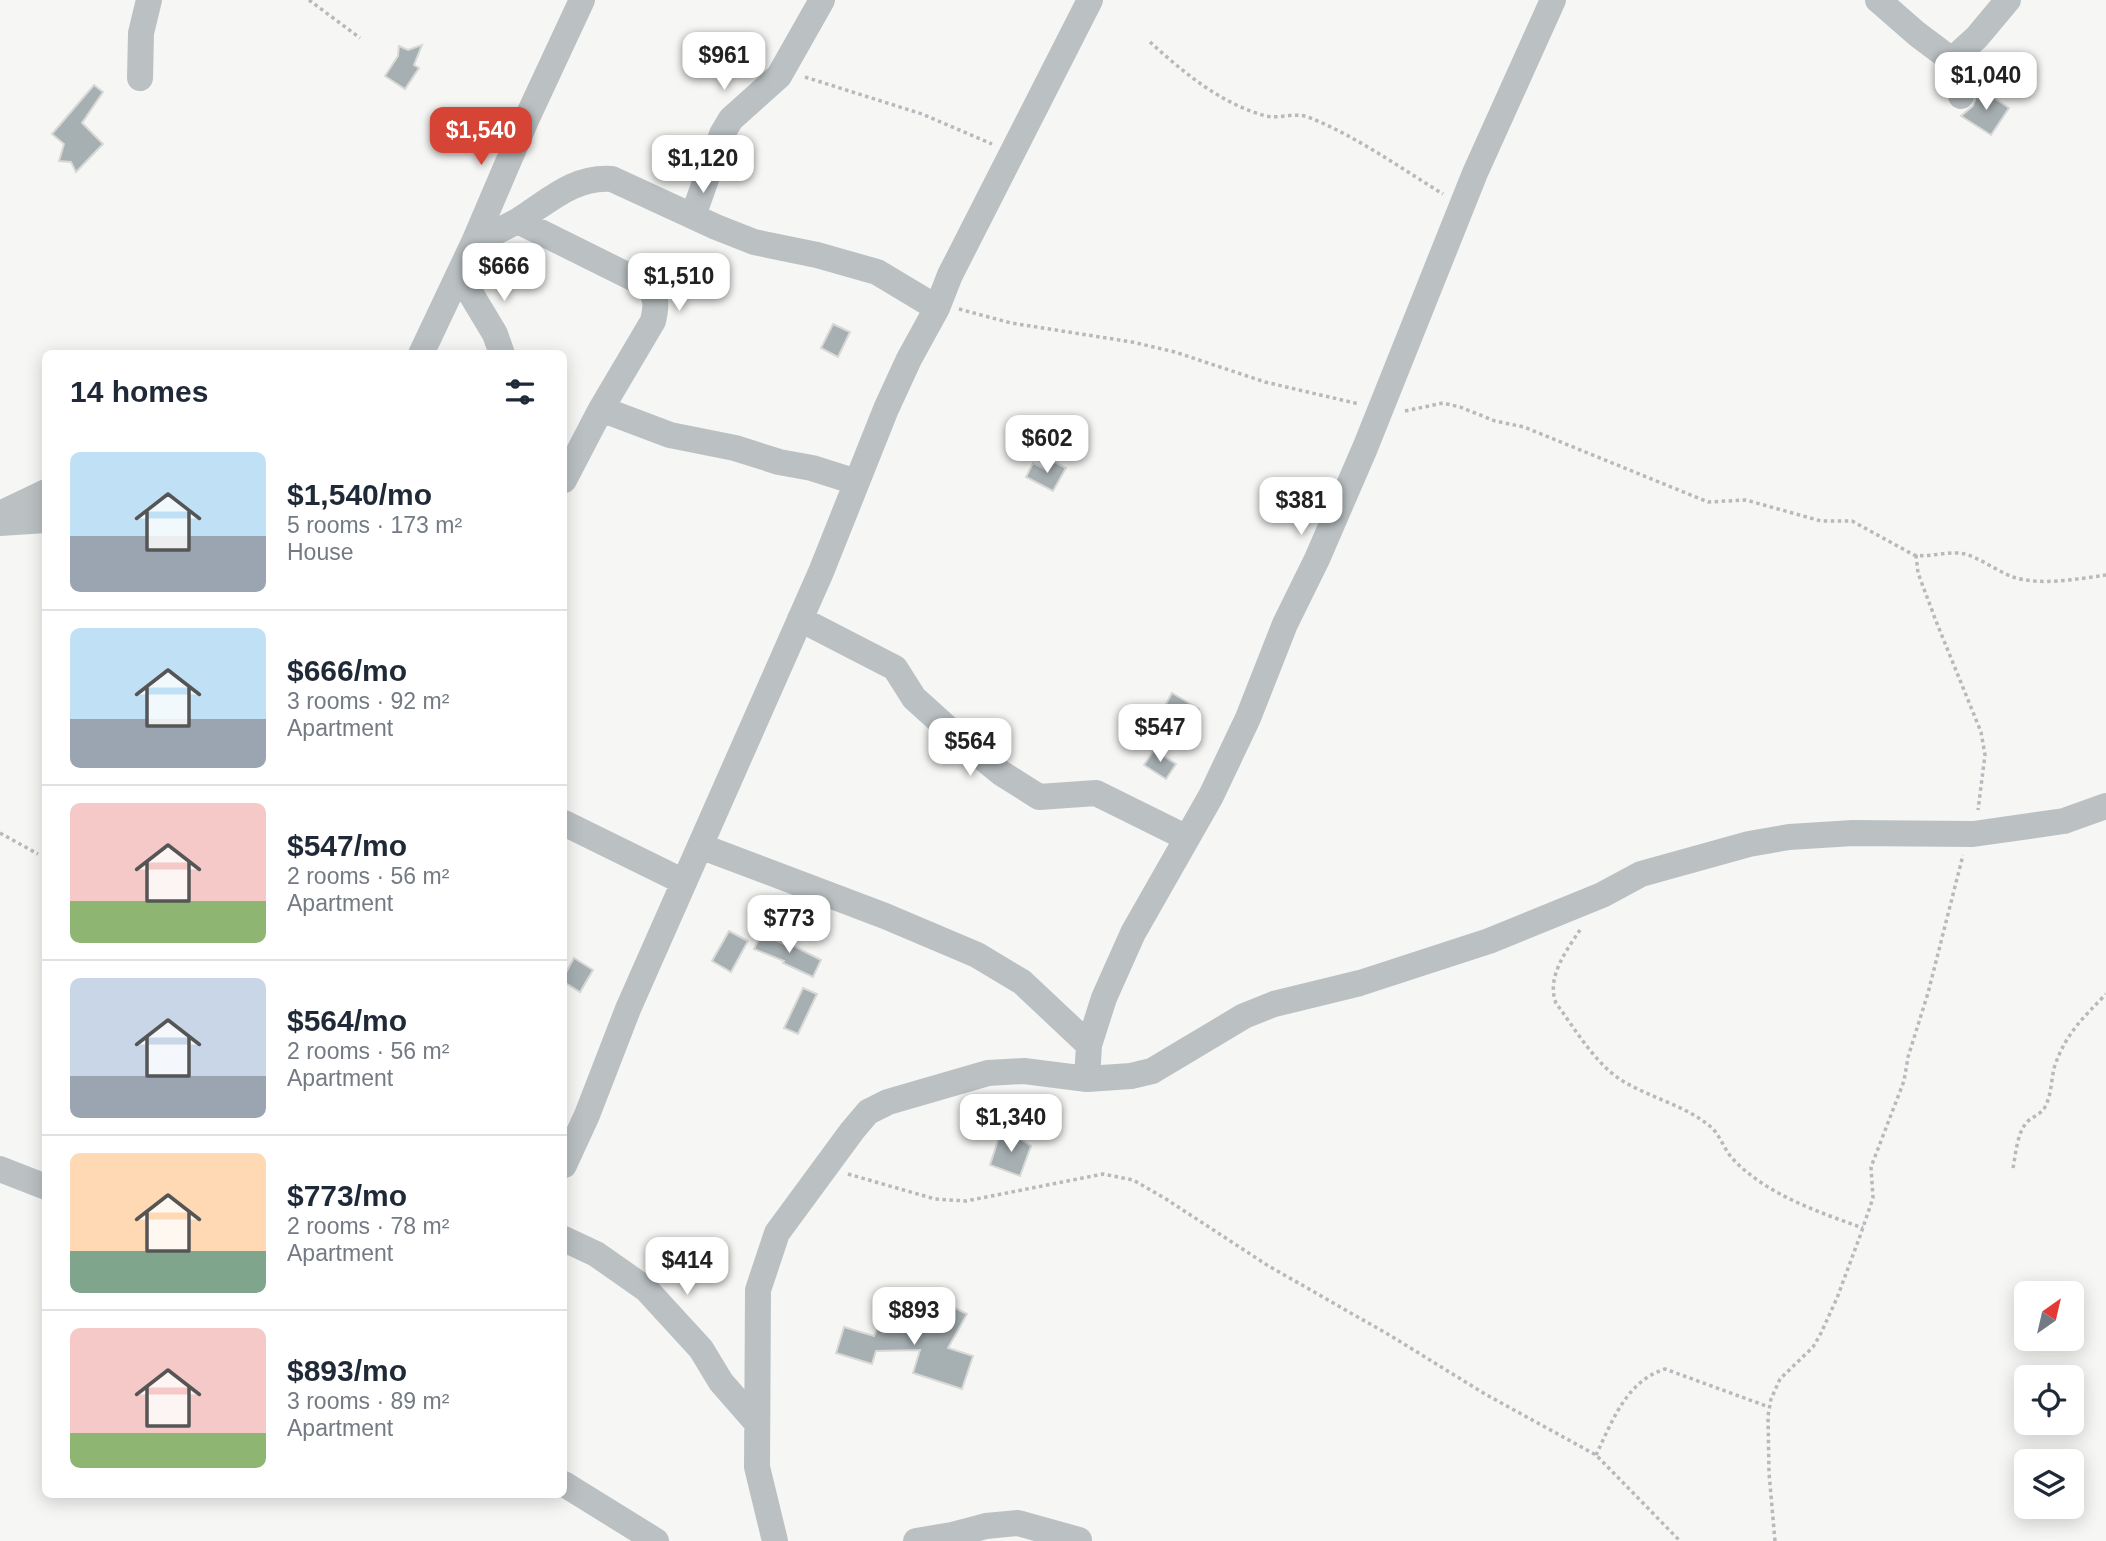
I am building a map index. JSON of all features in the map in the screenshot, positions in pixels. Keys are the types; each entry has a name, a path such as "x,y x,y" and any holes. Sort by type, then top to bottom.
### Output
{"street":[{"path":"140,78 141,33 149,0"},
{"path":"423,350 582,0"},
{"path":"693,216 722,134 731,119 781,74 822,0"},
{"path":"567,1158 628,1009 800,619 909,359 1090,0"},
{"path":"1087,1079 1089,1045 1104,998 1133,933 1211,796 1248,718 1285,624 1317,559 1380,413 1462,206 1553,0"},
{"path":"1878,0 1963,71 1965,77 1961,96"},
{"path":"1952,60 1977,37 2008,0"},
{"path":"474,242 517,221 543,202 594,177 612,179 754,242 817,255 877,272 938,305"},
{"path":"517,221 645,284 655,294 657,305 653,321 601,409 567,474"},
{"path":"459,274 495,334 501,350"},
{"path":"601,409 670,435 735,448 856,482"},
{"path":"0,514 42,494"},
{"path":"0,523 42,520"},
{"path":"800,619 895,668 914,698 956,736 1001,773 1039,797 1096,793 1187,838"},
{"path":"775,1541 758,1467 758,1290 777,1233 868,1112 888,1102 988,1073 1024,1070 1087,1079 1131,1076 1152,1071 1244,1016 1273,1003 1360,983 1489,941 1602,895 1642,874 1749,844 1789,836 1853,832 1969,834 2064,821 2106,806"},
{"path":"567,824 684,882"},
{"path":"700,846 885,916 977,955 1022,982 1089,1045"},
{"path":"0,1169 42,1185"},
{"path":"567,1240 596,1254 646,1289 701,1349 722,1382 756,1422"},
{"path":"567,1485 656,1541"},
{"path":"916,1541 986,1526 1018,1523 1079,1540"}],"path":[{"path":"309,0 360,37"},
{"path":"1150,41 1194,79 1238,104 1268,116 1305,116 1366,146 1462,206"},
{"path":"781,74 803,76 912,111 1013,153"},
{"path":"938,305 1012,323 1099,336 1175,352 1265,382 1380,413 1443,403 1453,404 1488,419 1524,427 1708,502 1746,500 1821,521 1852,521 1924,557 1958,553 1971,555 2015,577 2036,581 2106,575"},
{"path":"1775,1541 1769,1473 1770,1407 1780,1379 1814,1347 1837,1298 1863,1228 1873,1198 1871,1167 1904,1082 1908,1057 1982,787 1985,755 1981,732 1918,573 1916,555"},
{"path":"0,833 38,854"},
{"path":"1582,926 1562,957 1552,992 1556,1003 1601,1063 1622,1080 1655,1095 1712,1128 1732,1158 1765,1184 1823,1214 1863,1228"},
{"path":"2013,1168 2020,1133 2027,1122 2044,1109 2054,1068 2066,1038 2078,1021 2106,994"},
{"path":"825,1167 935,1199 966,1201 1103,1174 1133,1180 1267,1265 1485,1394 1596,1455 1680,1541"},
{"path":"1596,1455 1621,1404 1643,1380 1665,1369 1770,1407"}],"building":[{"path":"422,45 414,65 419,68 405,89 385,76 398,56 399,46 408,50"},
{"path":"94,85 103,92 82,123 103,144 76,172 71,162 59,161 64,144 52,134"},
{"path":"1979,88 2009,108 1991,135 1961,116 1973,106"},
{"path":"833,324 850,332 838,357 821,348"},
{"path":"1051,460 1066,468 1053,491 1026,477 1033,463 1046,470"},
{"path":"1172,693 1199,709 1187,731 1160,715"},
{"path":"1154,750 1176,764 1166,779 1144,765"},
{"path":"729,931 748,941 731,972 712,961"},
{"path":"761,934 791,947 792,945 821,960 813,977 754,949"},
{"path":"574,958 593,970 580,992 567,984 567,971"},
{"path":"803,988 817,994 798,1034 784,1028"},
{"path":"1009,1131 1031,1146 1020,1176 990,1165 998,1140"},
{"path":"953,1307 967,1314 948,1348 973,1356 962,1389 913,1373 920,1350 876,1351 872,1364 836,1353 844,1327 874,1336 884,1314 927,1329 931,1321 942,1326"}]}
